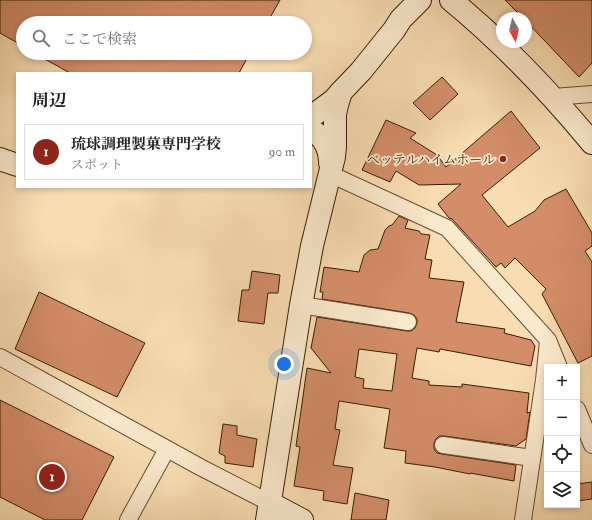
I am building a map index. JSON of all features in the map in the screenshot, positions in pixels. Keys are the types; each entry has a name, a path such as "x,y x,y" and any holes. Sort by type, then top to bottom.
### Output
{"street":[{"path":"312,116 342,92 361,71 401,19 420,0"},
{"path":"451,0 471,16 504,47 552,97 592,144"},
{"path":"269,511 301,305 312,246 334,157 335,114 342,92"},
{"path":"552,97 592,94"},
{"path":"312,132 319,135 329,151 330,174"},
{"path":"0,159 16,165"},
{"path":"330,174 447,228 548,340 558,364"},
{"path":"301,305 408,322"},
{"path":"523,520 544,380 548,340"},
{"path":"0,357 167,449 258,497 269,511 302,520"},
{"path":"580,416 592,445"},
{"path":"443,445 532,458"},
{"path":"128,520 167,449"}],"building":[{"path":"0,0 280,0 271,16 16,16 16,42 0,33"},
{"path":"505,0 592,0 592,63 579,77 532,27 532,12 517,12"},
{"path":"47,60 246,60 240,72 68,72"},
{"path":"442,77 458,94 430,120 413,103"},
{"path":"511,111 540,148 482,195 508,227 535,211 544,200 566,189 592,233 592,246 585,251 592,262 592,356 578,363 542,294 546,289 515,258 505,268 501,263 496,267 452,219 449,218 438,204 461,184 419,185 396,171 390,182 362,170 386,120 416,133 410,138 437,155 446,167"},
{"path":"399,216 408,220 405,228 419,231 421,234 430,235 425,259 432,260 429,278 464,282 456,322 505,329 504,333 531,340 535,346 531,366 440,349 439,352 417,348 412,378 429,381 429,385 462,387 462,384 529,393 527,413 530,412 526,439 516,446 444,436 439,436 434,443 434,449 437,453 516,465 514,481 405,463 406,451 384,448 390,409 339,401 335,429 340,430 333,465 353,468 347,504 323,500 324,491 294,486 300,447 296,446 307,368 331,373 311,348 317,317 407,331 411,331 415,328 417,323 417,319 414,315 409,313 322,299 323,292 320,292 324,267 359,272 364,255 370,250 378,249 385,230 392,225","holes":["359,349 397,354 392,391 363,388 364,379 355,377"]},
{"path":"252,271 280,275 278,293 268,293 264,324 238,321 242,290 249,290"},
{"path":"39,292 145,343 117,397 15,349"},
{"path":"0,400 114,457 82,520 45,520 0,497"},
{"path":"223,424 237,426 237,435 257,439 253,467 225,463 225,456 219,453"},
{"path":"592,482 592,499 580,501 580,484"},
{"path":"355,493 389,500 386,520 351,520"}],"place":[{"name":"ベッテルハイムホール","path":"503,159"},
{"name":"琉球調理製菓専門学校","path":"52,477"}]}
